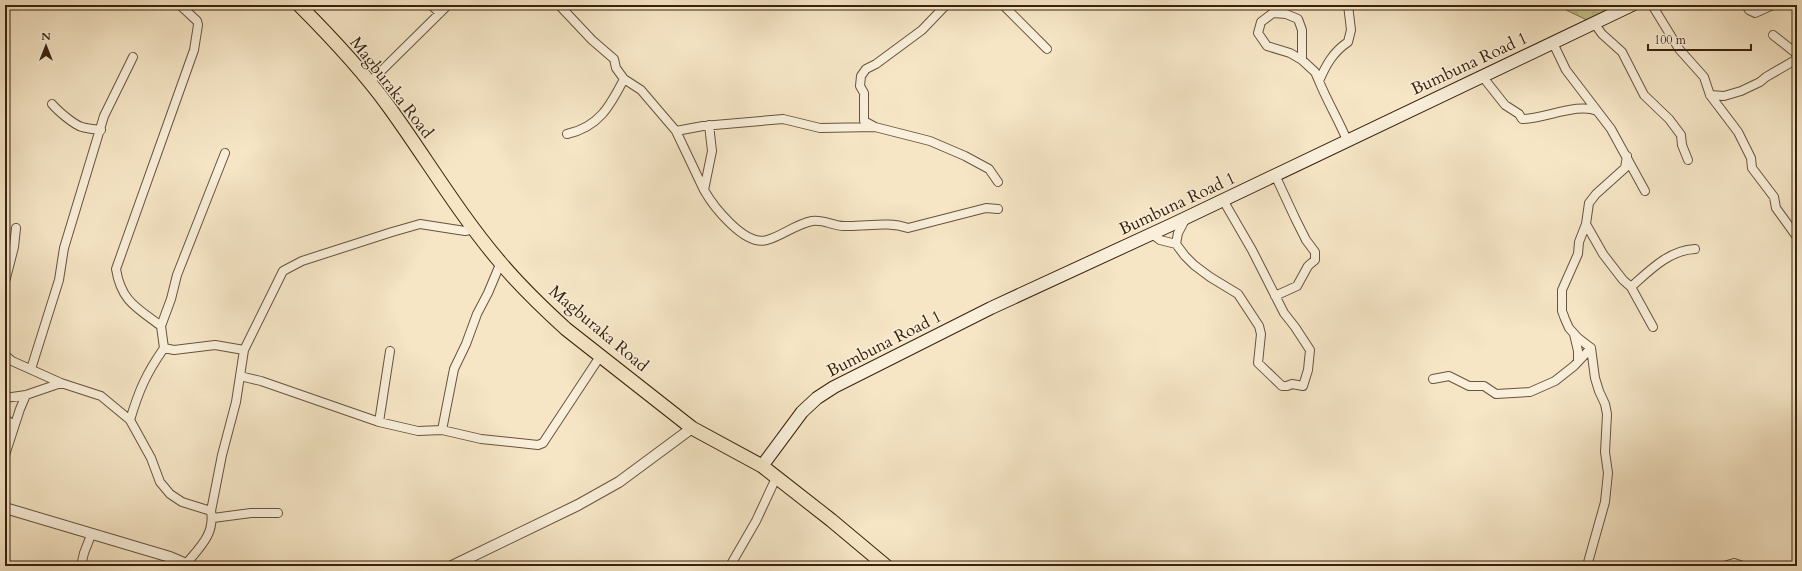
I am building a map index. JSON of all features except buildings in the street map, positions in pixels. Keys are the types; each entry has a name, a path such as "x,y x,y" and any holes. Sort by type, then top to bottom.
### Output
{"main road":[{"name":"Magburaka Road","path":"299,5 338,44 388,106 475,229 501,262 548,312 692,428 762,466 831,520 886,566"},
{"name":"Bumbuna Road 1","path":"762,466 802,412 817,398 834,387 991,308 1186,218 1632,5"}],"street":[{"path":"160,326 128,300 118,283 116,269 194,50 198,25 197,21 180,5"},
{"path":"431,5 440,13"},
{"path":"369,83 448,5"},
{"path":"559,5 592,40 614,59 616,68 624,79 642,90 676,131 704,190 719,213 747,237 765,241 811,221 822,221 843,227 897,224 908,228 986,208 998,209"},
{"path":"864,121 864,93 860,86 861,76 866,69 876,64 922,30 946,5"},
{"path":"1002,5 1047,49"},
{"path":"1319,81 1329,61 1339,49 1348,42 1351,30 1348,5"},
{"path":"1652,5 1679,49 1704,77 1710,95 1738,132 1750,158 1752,168 1774,197 1776,208 1797,237"},
{"path":"1746,5 1749,10 1755,13 1773,5"},
{"path":"1302,60 1302,30 1298,19 1286,14 1273,12 1261,22 1258,33 1268,46 1290,53 1302,60 1315,72 1326,100 1346,138 1342,143"},
{"path":"1594,23 1602,34 1622,52 1644,95 1669,119 1681,135 1682,144 1688,160"},
{"path":"1774,35 1797,54"},
{"path":"1553,43 1566,70 1611,129 1645,190"},
{"path":"31,369 59,280 64,248 104,116 133,57"},
{"path":"1710,95 1724,96 1741,91 1760,82 1766,76 1797,59"},
{"path":"1482,76 1506,105 1519,114 1522,119 1533,119 1582,108 1591,108 1597,111"},
{"path":"566,134 579,131 602,117 624,79"},
{"path":"52,104 58,111 76,124 82,127 101,130"},
{"path":"676,131 710,125 783,119 820,128 875,127"},
{"path":"864,121 875,127 930,141 965,156 990,169 998,182"},
{"path":"852,128 864,121"},
{"path":"704,190 712,152 710,125"},
{"path":"130,420 139,390 148,371 164,348 160,326 171,299 177,276 225,153"},
{"path":"1587,566 1605,502 1608,473 1605,452 1607,414 1605,404 1595,378 1591,348 1569,328 1562,311 1562,290 1578,254 1579,242 1586,224 1589,203 1596,194 1625,168 1627,156"},
{"path":"1275,175 1295,218 1315,252 1315,260 1308,266 1297,286 1275,296"},
{"path":"1152,234 1160,240 1176,244 1194,265 1210,277 1238,294 1259,326 1261,334 1258,363 1282,386 1292,384 1303,386 1308,370 1310,350 1284,313 1252,250 1223,200"},
{"path":"1176,244 1178,233 1186,218"},
{"path":"5,508 173,562 188,565 209,536 244,350 283,271 302,261 420,224 465,230 475,229"},
{"path":"1586,224 1603,254 1623,280 1631,287 1653,327"},
{"path":"5,282 14,247 16,228"},
{"path":"1631,287 1657,264 1674,253 1686,249 1695,249"},
{"path":"442,430 454,369 466,344 476,314 488,293 501,262"},
{"path":"1574,333 1578,351 1578,361"},
{"path":"164,348 174,350 215,345 244,350"},
{"path":"1433,379 1449,376 1469,386 1484,386 1496,394 1530,392 1555,381 1591,348"},
{"path":"379,422 390,351"},
{"path":"5,355 12,361 61,382 101,396 130,420 151,458 160,482 170,494 182,502 212,515 278,513"},
{"path":"240,376 261,381 379,422 418,431 442,430 481,439 538,445 543,443 601,356"},
{"path":"5,398 26,395 61,382"},
{"path":"5,454 14,425 26,395"},
{"path":"5,419 14,425"},
{"path":"452,566 578,505 619,482 692,428"},
{"path":"730,566 756,521 776,478"},
{"path":"81,566 91,535"},
{"path":"1724,566 1734,563 1743,566"}],"green space":[{"path":"1567,5 1624,5 1589,21 1566,10"}]}
